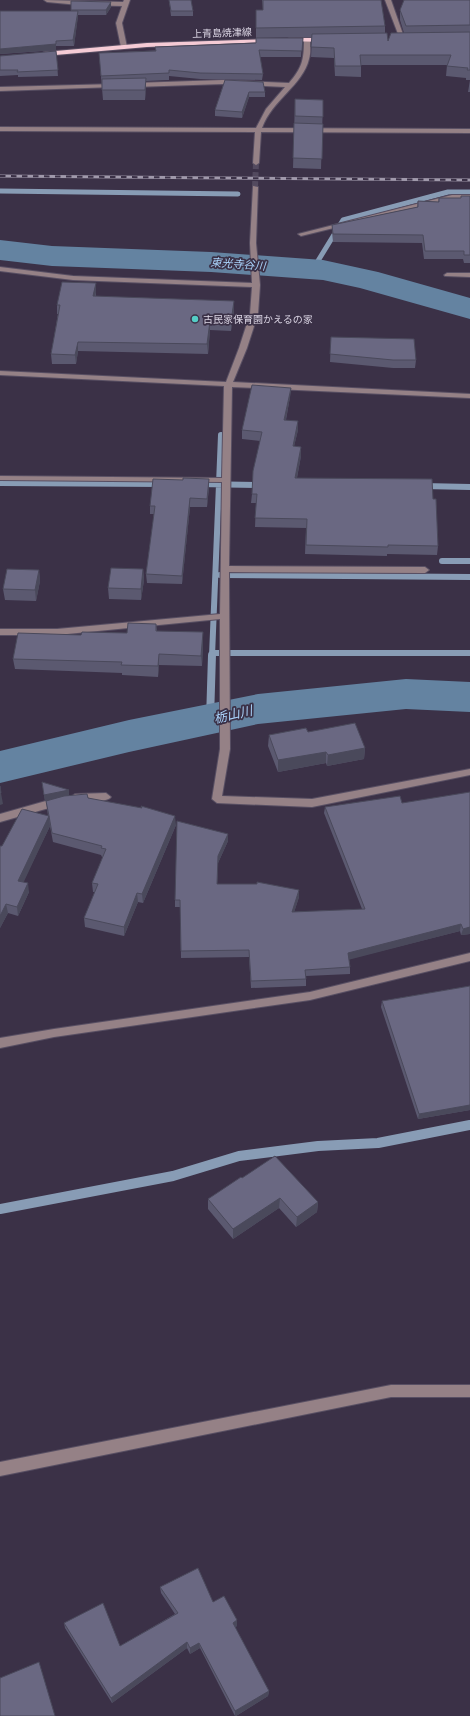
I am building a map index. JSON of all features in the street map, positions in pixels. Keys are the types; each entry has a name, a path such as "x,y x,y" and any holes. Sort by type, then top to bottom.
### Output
{"main road":[{"path":"396,39 410,39"},
{"path":"284,40 329,40"},
{"name":"上青島焼津線","path":"39,54 124,47 276,41"}],"street":[{"path":"47,0 79,3 126,2 119,23 124,47"},
{"path":"388,0 403,38"},
{"path":"256,163 258,129 266,112 273,102 290,85 306,60 307,40"},
{"path":"127,85 223,82 290,85"},
{"path":"0,89 119,85"},
{"path":"0,129 470,131"},
{"path":"255,187 253,243 256,283 254,314 243,348 228,385 224,616 225,749 217,799 312,803 470,772"},
{"path":"301,234 452,197 470,197"},
{"path":"0,269 73,278 256,283"},
{"path":"447,275 470,275"},
{"path":"0,373 470,396"},
{"path":"0,478 227,480"},
{"path":"226,569 425,570"},
{"path":"0,632 57,632 224,616"},
{"path":"0,818 47,804 75,798 106,796"},
{"path":"0,1043 54,1033 310,996 470,957"},
{"path":"0,1469 391,1391 470,1391"}],"building":[{"path":"169,0 191,0 193,11 171,11"},
{"path":"263,0 381,0 385,26 256,28 256,10 263,10"},
{"path":"404,0 470,0 470,25 406,26 400,10"},
{"path":"71,1 111,2 106,10 71,10"},
{"path":"0,11 78,11 73,40 56,41 56,44 0,49"},
{"path":"470,32 470,70 467,70 468,68 447,66 451,55 360,55 361,66 335,66 334,48 311,47 312,34 387,33 388,41 391,33"},
{"path":"256,38 303,38 302,51 259,50 263,74 200,73 169,70 169,73 101,76 99,53 156,51 155,47 256,43"},
{"path":"56,51 58,70 17,72 18,70 0,70 0,56"},
{"path":"146,78 145,90 102,90 102,79"},
{"path":"225,80 263,82 265,92 249,92 242,112 215,110"},
{"path":"295,99 323,100 323,117 295,116"},
{"path":"294,123 323,124 322,159 293,158"},
{"path":"461,196 470,196 470,255 464,255 464,251 425,251 423,235 333,234 332,225 418,207 418,201 439,202 439,198 461,198"},
{"path":"62,282 96,283 93,296 234,301 231,322 210,321 207,344 78,342 75,355 51,354 60,305 57,305"},
{"path":"331,337 414,339 416,360 393,360 330,354"},
{"path":"252,385 291,388 284,420 298,421 293,446 301,447 295,478 432,479 433,499 436,499 438,546 388,545 388,547 306,545 307,519 255,518 257,494 252,494 253,471 262,432 242,430"},
{"path":"183,478 209,479 207,499 190,498 182,576 146,574 155,506 150,506 153,479 183,480"},
{"path":"111,568 143,569 141,589 108,588"},
{"path":"7,569 39,570 35,590 3,589"},
{"path":"128,623 156,624 156,631 203,632 201,656 159,654 158,666 121,665 122,662 13,659 18,633 81,635 82,632 127,633"},
{"path":"355,723 365,748 328,755 326,752 278,760 269,735 306,728 308,732"},
{"path":"42,782 69,790 44,795"},
{"path":"470,792 470,927 463,929 461,924 348,953 350,967 305,970 306,979 251,981 249,950 181,951 180,900 175,900 177,821 228,834 218,856 217,884 257,884 257,882 299,890 292,912 365,909 325,807 400,796 402,803"},
{"path":"87,794 88,798 142,808 141,806 175,816 142,894 137,893 124,927 84,918 98,884 92,883 106,849 101,848 102,846 52,833 46,801 64,796"},
{"path":"22,809 49,816 18,881 28,883 17,907 6,904 0,916 0,846 2,846"},
{"path":"470,986 470,1105 419,1114 382,1001"},
{"path":"275,1156 318,1202 297,1217 280,1198 233,1229 208,1199"},
{"path":"198,1568 213,1602 224,1596 237,1620 233,1623 269,1691 235,1711 199,1643 190,1648 187,1642 111,1698 64,1623 103,1603 120,1646 178,1613 160,1587"},
{"path":"39,1662 55,1716 0,1716 0,1678"}],"waterway":[{"path":"0,191 238,194"},
{"path":"313,269 343,220 448,192 470,192"},
{"name":"東光寺谷川","path":"0,250 52,256 211,262 323,270 366,279 470,309"},
{"path":"219,484 221,435"},
{"path":"0,483 163,484"},
{"path":"199,484 219,484"},
{"path":"212,653 219,484"},
{"path":"219,484 263,485"},
{"path":"423,486 470,487"},
{"path":"442,561 470,561"},
{"path":"220,575 470,577"},
{"path":"212,653 470,653"},
{"path":"210,719 212,655"},
{"name":"栃山川","path":"0,767 129,736 258,709 406,694 470,697"},
{"path":"0,1209 173,1176 239,1156 318,1146 378,1143 470,1125"}],"tunnel":[{"path":"255,187 256,163"}],"railway":[{"path":"0,176 470,180"}],"place":[{"name":"古民家保育園かえるの家","path":"195,319"}]}
